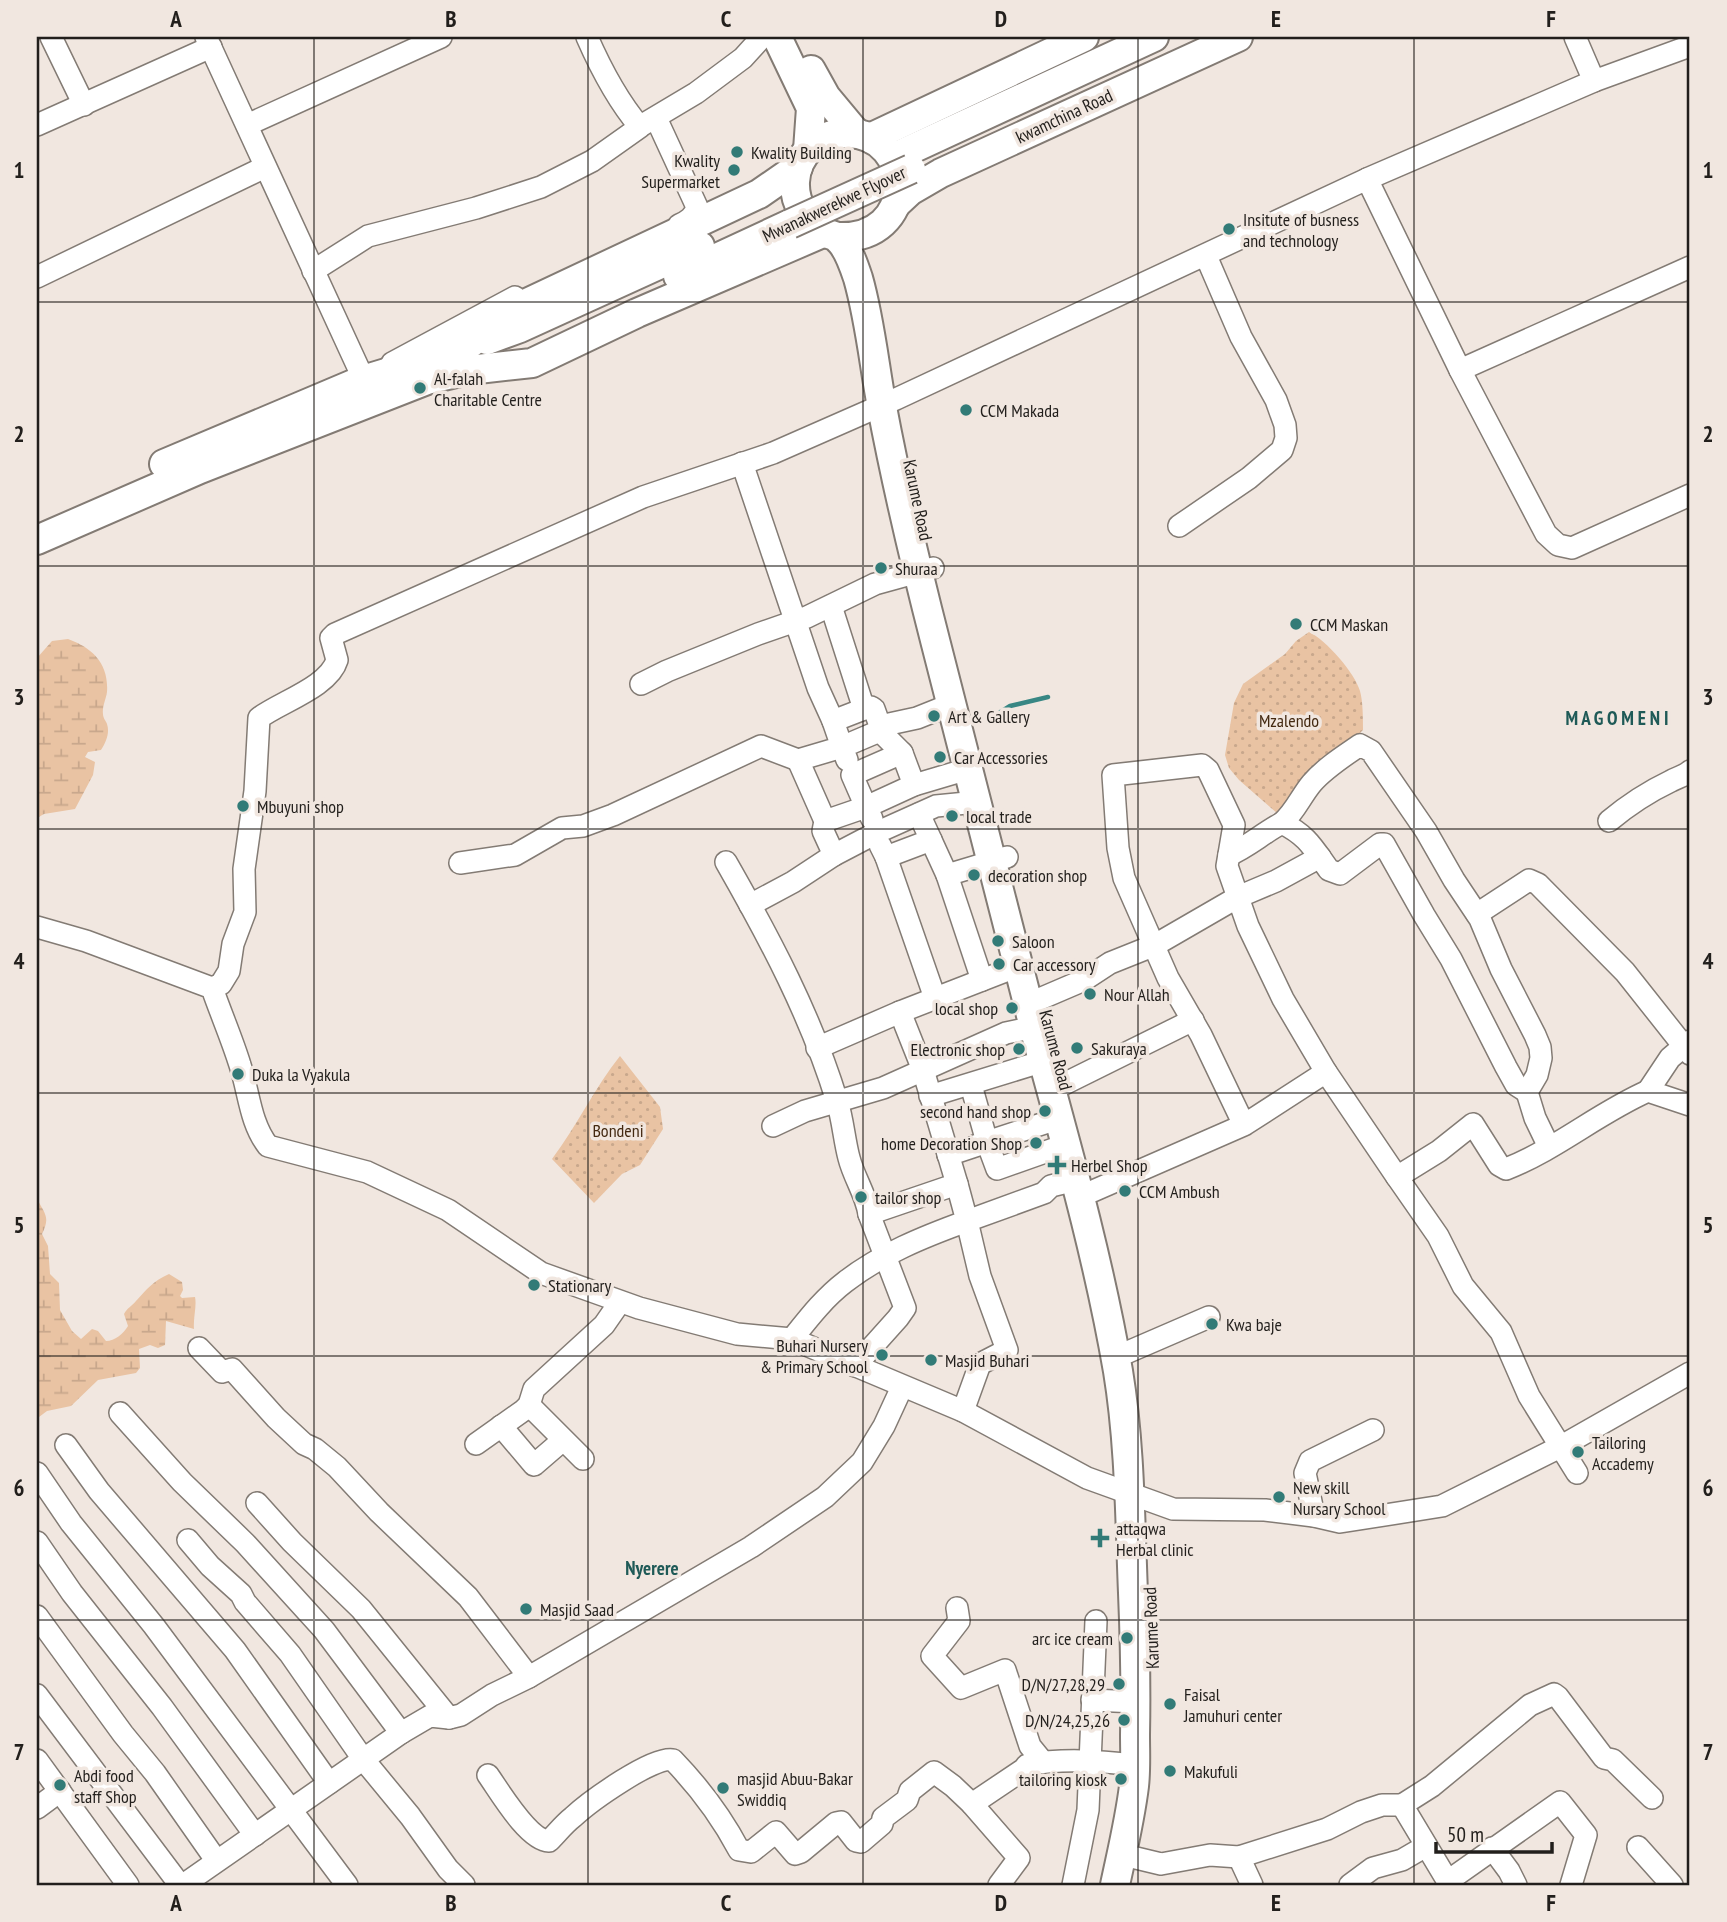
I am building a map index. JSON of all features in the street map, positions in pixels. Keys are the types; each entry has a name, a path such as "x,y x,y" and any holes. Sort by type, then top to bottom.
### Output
{"main road":[{"path":"777,37 811,108 803,158 794,186 798,205 809,221 831,235 849,255 858,277 889,402"},
{"path":"37,520 368,390 466,360 532,363 638,313 831,235 859,236 879,227 896,204 899,189 898,174 892,159 883,147 863,136 826,97 794,37"},
{"path":"466,360 512,310 759,194 830,135 863,136 1084,37"},
{"name":"Mwanakwerekwe Flyover","path":"466,360 520,328 787,216 906,161 1154,37"},
{"name":"Mwanakwerekwe Flyover","path":"906,161 1198,37"},
{"name":"kwamchina Road","path":"896,204 910,191 941,173 1238,37"},
{"name":"Karume Road","path":"879,227 870,252 872,278 889,402 925,570 999,859 1042,998 1065,1084 1084,1185 1128,1352 1142,1447 1138,1497 1153,1764 1151,1789 1130,1885"},
{"path":"37,540 200,470 368,390"},
{"path":"925,570 951,704 977,802 999,859 1020,969 1062,1131 1084,1185 1138,1497 1135,1784 1115,1885"}],"street":[{"path":"51,37 85,105"},
{"path":"247,125 440,37"},
{"path":"37,125 85,105 209,42 368,390 436,337 531,288 689,221 695,214 697,207 648,122 628,113 598,62 587,37"},
{"path":"313,271 368,236 476,208 541,187 592,161 696,93 743,58 762,37"},
{"path":"1574,37 1594,81"},
{"path":"37,927 212,988 221,984 229,971 233,944 245,912 244,869 255,791 259,718 305,691 330,672 337,660 331,643 335,634 643,497 773,453 1206,256 1367,179 1594,81 1690,46"},
{"path":"37,277 265,167"},
{"path":"1367,179 1460,370 1546,534 1558,544 1572,548 1690,495"},
{"path":"1179,526 1250,478 1282,450 1286,438 1285,425 1276,400 1241,337 1206,256"},
{"path":"1460,370 1690,267"},
{"path":"741,463 818,688 877,833 936,998"},
{"path":"641,684 667,671 831,606 876,584 925,570"},
{"path":"831,606 864,709"},
{"path":"460,863 515,855 562,828 583,826 612,815 761,746 798,760 842,747 881,728 917,718 951,704"},
{"path":"833,721 864,709 874,709 881,728 902,753 914,785"},
{"path":"1229,855 1282,823 1290,816 1313,782 1360,745 1366,747 1388,774 1426,831 1477,914 1541,1048 1537,1075 1527,1093"},
{"path":"852,775 902,753"},
{"path":"798,760 825,821 824,831 834,855"},
{"path":"1244,1125 1193,1020 1168,978 1124,878 1118,848 1113,775 1202,765 1206,767 1234,825 1227,866 1248,926 1283,999 1326,1072 1438,1236 1463,1286 1501,1332 1529,1396 1577,1473"},
{"path":"825,821 866,807 914,785 968,769"},
{"path":"1609,821 1690,771"},
{"path":"750,905 793,882 834,855 936,806 977,802"},
{"path":"919,814 947,875 982,980"},
{"path":"1282,823 1309,840 1329,870 1340,874 1380,844 1384,844 1451,959 1516,1085 1527,1093 1549,1147"},
{"path":"886,857 931,840"},
{"path":"1042,998 1084,980 1110,963 1155,945 1238,897 1276,881 1320,857"},
{"path":"947,875 999,859"},
{"path":"726,862 789,976 837,1100 845,1127 849,1159 905,1308 855,1366"},
{"path":"1397,1177 1439,1151 1473,1124 1499,1165 1506,1169 1549,1147 1623,1102 1648,1091 1670,1058 1688,1047 1625,972 1538,884 1529,880 1477,914"},
{"path":"817,1048 982,980 1008,970 1020,969"},
{"path":"212,988 241,1067 259,1134 268,1146 367,1172 448,1210 541,1273 620,1302 737,1334 792,1339 963,1411 1087,1478 1173,1509 1265,1510 1340,1522 1443,1506 1559,1447 1690,1373"},
{"path":"900,1012 923,1070 957,1184 980,1276 1007,1350 980,1364 963,1411"},
{"path":"1065,1084 1193,1020"},
{"path":"774,1126 805,1111 884,1088 1006,1033 1035,1027"},
{"path":"930,1096 1044,1061"},
{"path":"792,1339 815,1311 844,1283 885,1255 923,1237 1044,1193 1051,1186 1084,1185 1244,1125 1326,1072"},
{"path":"971,1085 997,1169 1062,1131"},
{"path":"1648,1091 1690,1105"},
{"path":"948,1155 987,1142 1062,1131"},
{"path":"869,1214 957,1184"},
{"path":"476,1444 529,1405 534,1389 604,1325 620,1302"},
{"path":"1128,1352 1209,1317"},
{"path":"199,1348 222,1373 232,1369 276,1418 304,1444 315,1449 337,1467 379,1512 468,1597 529,1676"},
{"path":"37,1695 181,1885 401,1733 430,1716 449,1718 461,1715 751,1547 825,1497 862,1462 884,1426 902,1387"},
{"path":"529,1405 583,1459"},
{"path":"120,1413 324,1630 401,1733"},
{"path":"501,1426 534,1465 563,1440"},
{"path":"1314,1516 1305,1473 1310,1461 1373,1430"},
{"path":"66,1445 99,1491 222,1633 329,1783"},
{"path":"37,1472 71,1523 154,1626 347,1885"},
{"path":"257,1503 360,1609 449,1718"},
{"path":"188,1540 210,1566 241,1594 290,1654 363,1759 410,1816 448,1869 464,1885"},
{"path":"37,1542 72,1593 162,1707 255,1835"},
{"path":"957,1608 959,1621 932,1656 961,1688 1005,1670 1030,1746 1043,1762"},
{"path":"1073,1885 1088,1810 1096,1621"},
{"path":"40,1627 155,1773 216,1860"},
{"path":"1136,1858 1161,1864 1210,1855 1239,1857 1327,1829 1382,1805 1402,1805 1432,1786 1530,1705 1554,1695 1604,1759 1613,1759 1652,1798"},
{"path":"1092,1700 1136,1702"},
{"path":"488,1775 516,1816 544,1841 549,1840 573,1816 606,1792 658,1760 667,1758 673,1760 698,1786 723,1820 739,1850 751,1852 776,1832 795,1854 802,1852 836,1823 841,1822 856,1841 862,1842 882,1824 883,1818 907,1800 910,1791 934,1772 972,1804 1019,1858 999,1885"},
{"path":"37,1760 128,1885"},
{"path":"972,1804 1027,1765 1090,1760 1135,1765"},
{"path":"37,1808 60,1791"},
{"path":"1402,1805 1449,1883 1492,1848 1560,1802 1586,1835 1571,1885"},
{"path":"1350,1885 1373,1868 1402,1860 1426,1846"},
{"path":"1638,1847 1672,1885"},
{"path":"1492,1848 1516,1885"},
{"path":"1239,1857 1252,1885"}],"green space":[{"name":"Mzalendo","path":"1309,632 1331,649 1357,684 1362,700 1363,730 1278,814 1239,780 1229,768 1225,755 1234,703 1243,684 1285,654 1296,641"},
{"path":"68,639 92,652 102,665 107,682 103,717 107,723 108,734 101,750 88,752 85,757 95,762 93,775 75,809 44,814 37,818 37,658 52,641"},
{"name":"Bondeni","path":"620,1056 660,1107 663,1129 640,1165 622,1174 594,1203 552,1159"},
{"path":"37,1198 46,1215 42,1234 48,1246 50,1274 59,1283 60,1310 72,1331 81,1339 92,1329 98,1331 106,1341 113,1340 124,1332 128,1326 124,1314 127,1310 159,1279 169,1274 182,1282 183,1290 180,1296 195,1297 196,1304 194,1329 166,1321 165,1345 158,1348 150,1345 139,1349 140,1368 136,1373 98,1380 71,1406 47,1411 39,1417 37,1428"}],"waterway":[{"path":"991,718 1010,706 1048,697"}],"place":[{"name":"Kwality Building","path":"737,152"},
{"name":"Kwality Supermarket","path":"734,170"},
{"name":"Insitute of busness and technology","path":"1229,229"},
{"name":"Al-falah Charitable Centre","path":"420,388"},
{"name":"CCM Makada","path":"966,410"},
{"name":"Shuraa","path":"881,568"},
{"name":"CCM Maskan","path":"1296,624"},
{"name":"Art & Gallery","path":"934,716"},
{"name":"Car Accessories","path":"940,757"},
{"name":"Mbuyuni shop","path":"243,806"},
{"name":"local trade","path":"952,816"},
{"name":"decoration shop","path":"974,875"},
{"name":"Saloon","path":"998,941"},
{"name":"Car accessory","path":"999,964"},
{"name":"Nour Allah","path":"1090,994"},
{"name":"local shop","path":"1012,1008"},
{"name":"Sakuraya","path":"1077,1048"},
{"name":"Electronic shop","path":"1019,1049"},
{"name":"Duka la Vyakula","path":"238,1074"},
{"name":"second hand shop","path":"1045,1111"},
{"name":"home Decoration Shop","path":"1036,1143"},
{"name":"Herbel Shop","path":"1057,1165"},
{"name":"CCM Ambush","path":"1125,1191"},
{"name":"tailor shop","path":"861,1197"},
{"name":"Stationary","path":"534,1285"},
{"name":"Kwa baje","path":"1212,1324"},
{"name":"Buhari Nursery & Primary School","path":"882,1355"},
{"name":"Masjid Buhari","path":"931,1360"},
{"name":"Tailoring Accademy","path":"1578,1452"},
{"name":"New skill Nursary School","path":"1279,1497"},
{"name":"attaqwa Herbal clinic","path":"1100,1538"},
{"name":"Masjid Saad","path":"526,1609"},
{"name":"arc ice cream","path":"1127,1638"},
{"name":"D/N/27,28,29","path":"1119,1684"},
{"name":"Faisal Jamuhuri center","path":"1170,1704"},
{"name":"D/N/24,25,26","path":"1124,1720"},
{"name":"Makufuli","path":"1170,1771"},
{"name":"tailoring kiosk","path":"1121,1779"},
{"name":"Abdi food staff Shop","path":"60,1785"},
{"name":"masjid Abuu-Bakar Swiddiq","path":"723,1788"}],"district":[{"name":"M A G O M E N I","path":"1617,718"},
{"name":"Nyerere","path":"652,1568"}]}
